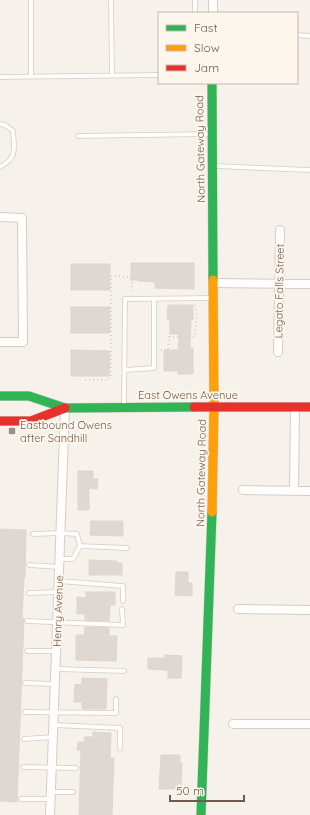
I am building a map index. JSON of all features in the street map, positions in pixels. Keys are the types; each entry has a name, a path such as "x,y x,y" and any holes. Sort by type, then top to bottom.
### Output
{"street":[{"path":"212,12 213,0"},
{"name":"North Gateway Road","path":"201,815 211,547 214,407 212,84"},
{"path":"0,217 22,218 23,334 23,342 0,342"},
{"name":"Legato Falls Street","path":"278,352 280,230"},
{"path":"214,283 310,284"},
{"name":"East Owens Avenue","path":"0,396 28,396 66,408 310,407"},
{"path":"294,407 294,492"},
{"name":"East Owens Avenue","path":"0,422 31,421 66,408"},
{"name":"Henry Avenue","path":"50,815 66,408"},
{"path":"242,490 294,492 310,491"},
{"path":"238,609 310,610"},
{"path":"233,724 310,724"}],"lane":[{"path":"30,76 31,0"},
{"path":"112,0 112,76"},
{"path":"194,0 195,12"},
{"path":"298,34 310,36"},
{"path":"0,77 158,75"},
{"path":"0,124 13,130 14,151 10,162 0,167"},
{"path":"78,136 212,134"},
{"path":"212,166 310,170"},
{"path":"124,408 125,299 214,298"},
{"path":"125,370 154,368 154,299"},
{"path":"29,565 60,563 73,559 80,546 77,534 61,532 33,534"},
{"path":"80,546 128,548"},
{"path":"59,581 123,586 123,601"},
{"path":"29,592 59,592"},
{"path":"27,621 57,621 122,625 122,609"},
{"path":"27,651 56,651"},
{"path":"56,669 124,671"},
{"path":"25,683 55,684"},
{"path":"25,712 116,714 116,699"},
{"path":"54,725 120,728 120,748"},
{"path":"24,739 53,737"},
{"path":"23,768 76,768"},
{"path":"21,798 51,796 73,792"}],"path":[{"path":"85,380 107,380 111,378 111,276 128,277 132,281 131,299"},
{"path":"154,350 168,350 169,337 194,337 196,307 194,304 194,299"}],"building":[{"path":"131,263 194,263 194,289 155,288 155,282 131,280"},
{"path":"71,264 110,264 110,290 71,290"},
{"path":"168,305 193,305 190,348 193,348 193,374 178,374 178,371 164,371 164,350 178,350 179,334 170,334 170,320 167,320"},
{"path":"71,307 110,307 110,333 71,333"},
{"path":"71,350 110,351 109,376 71,376"},
{"path":"78,471 93,471 93,479 98,479 97,489 89,488 89,510 78,510"},
{"path":"91,521 123,521 123,536 90,535"},
{"path":"0,529 26,530 17,802 0,801"},
{"path":"89,560 117,561 117,563 122,563 122,575 89,575"},
{"path":"176,572 188,572 188,583 192,583 192,596 175,595"},
{"path":"86,592 115,592 115,605 110,605 109,621 85,620 85,614 77,614 77,597 86,598"},
{"path":"85,627 109,628 109,636 117,636 116,661 76,660 76,635 84,635"},
{"path":"165,655 182,656 181,678 168,678 168,671 148,669 148,658 165,658"},
{"path":"82,678 107,679 106,709 82,709 82,702 74,702 75,684 82,685"},
{"path":"93,732 111,733 110,758 114,758 112,815 79,815 81,750 77,750 78,742 84,742 85,737 93,737"},
{"path":"161,755 180,755 180,763 182,763 181,789 159,789"}],"traffic: fast":[{"path":"212,84 213,280"},
{"path":"0,396 29,396 65,408 194,407"},
{"path":"201,815 212,512"}],"traffic: slow":[{"path":"212,512 214,407 213,280"}],"traffic: jam":[{"path":"194,407 310,407"},
{"path":"0,421 31,421 65,408"}],"place":[{"name":"Eastbound Owens after Sandhill","path":"12,431"}]}
